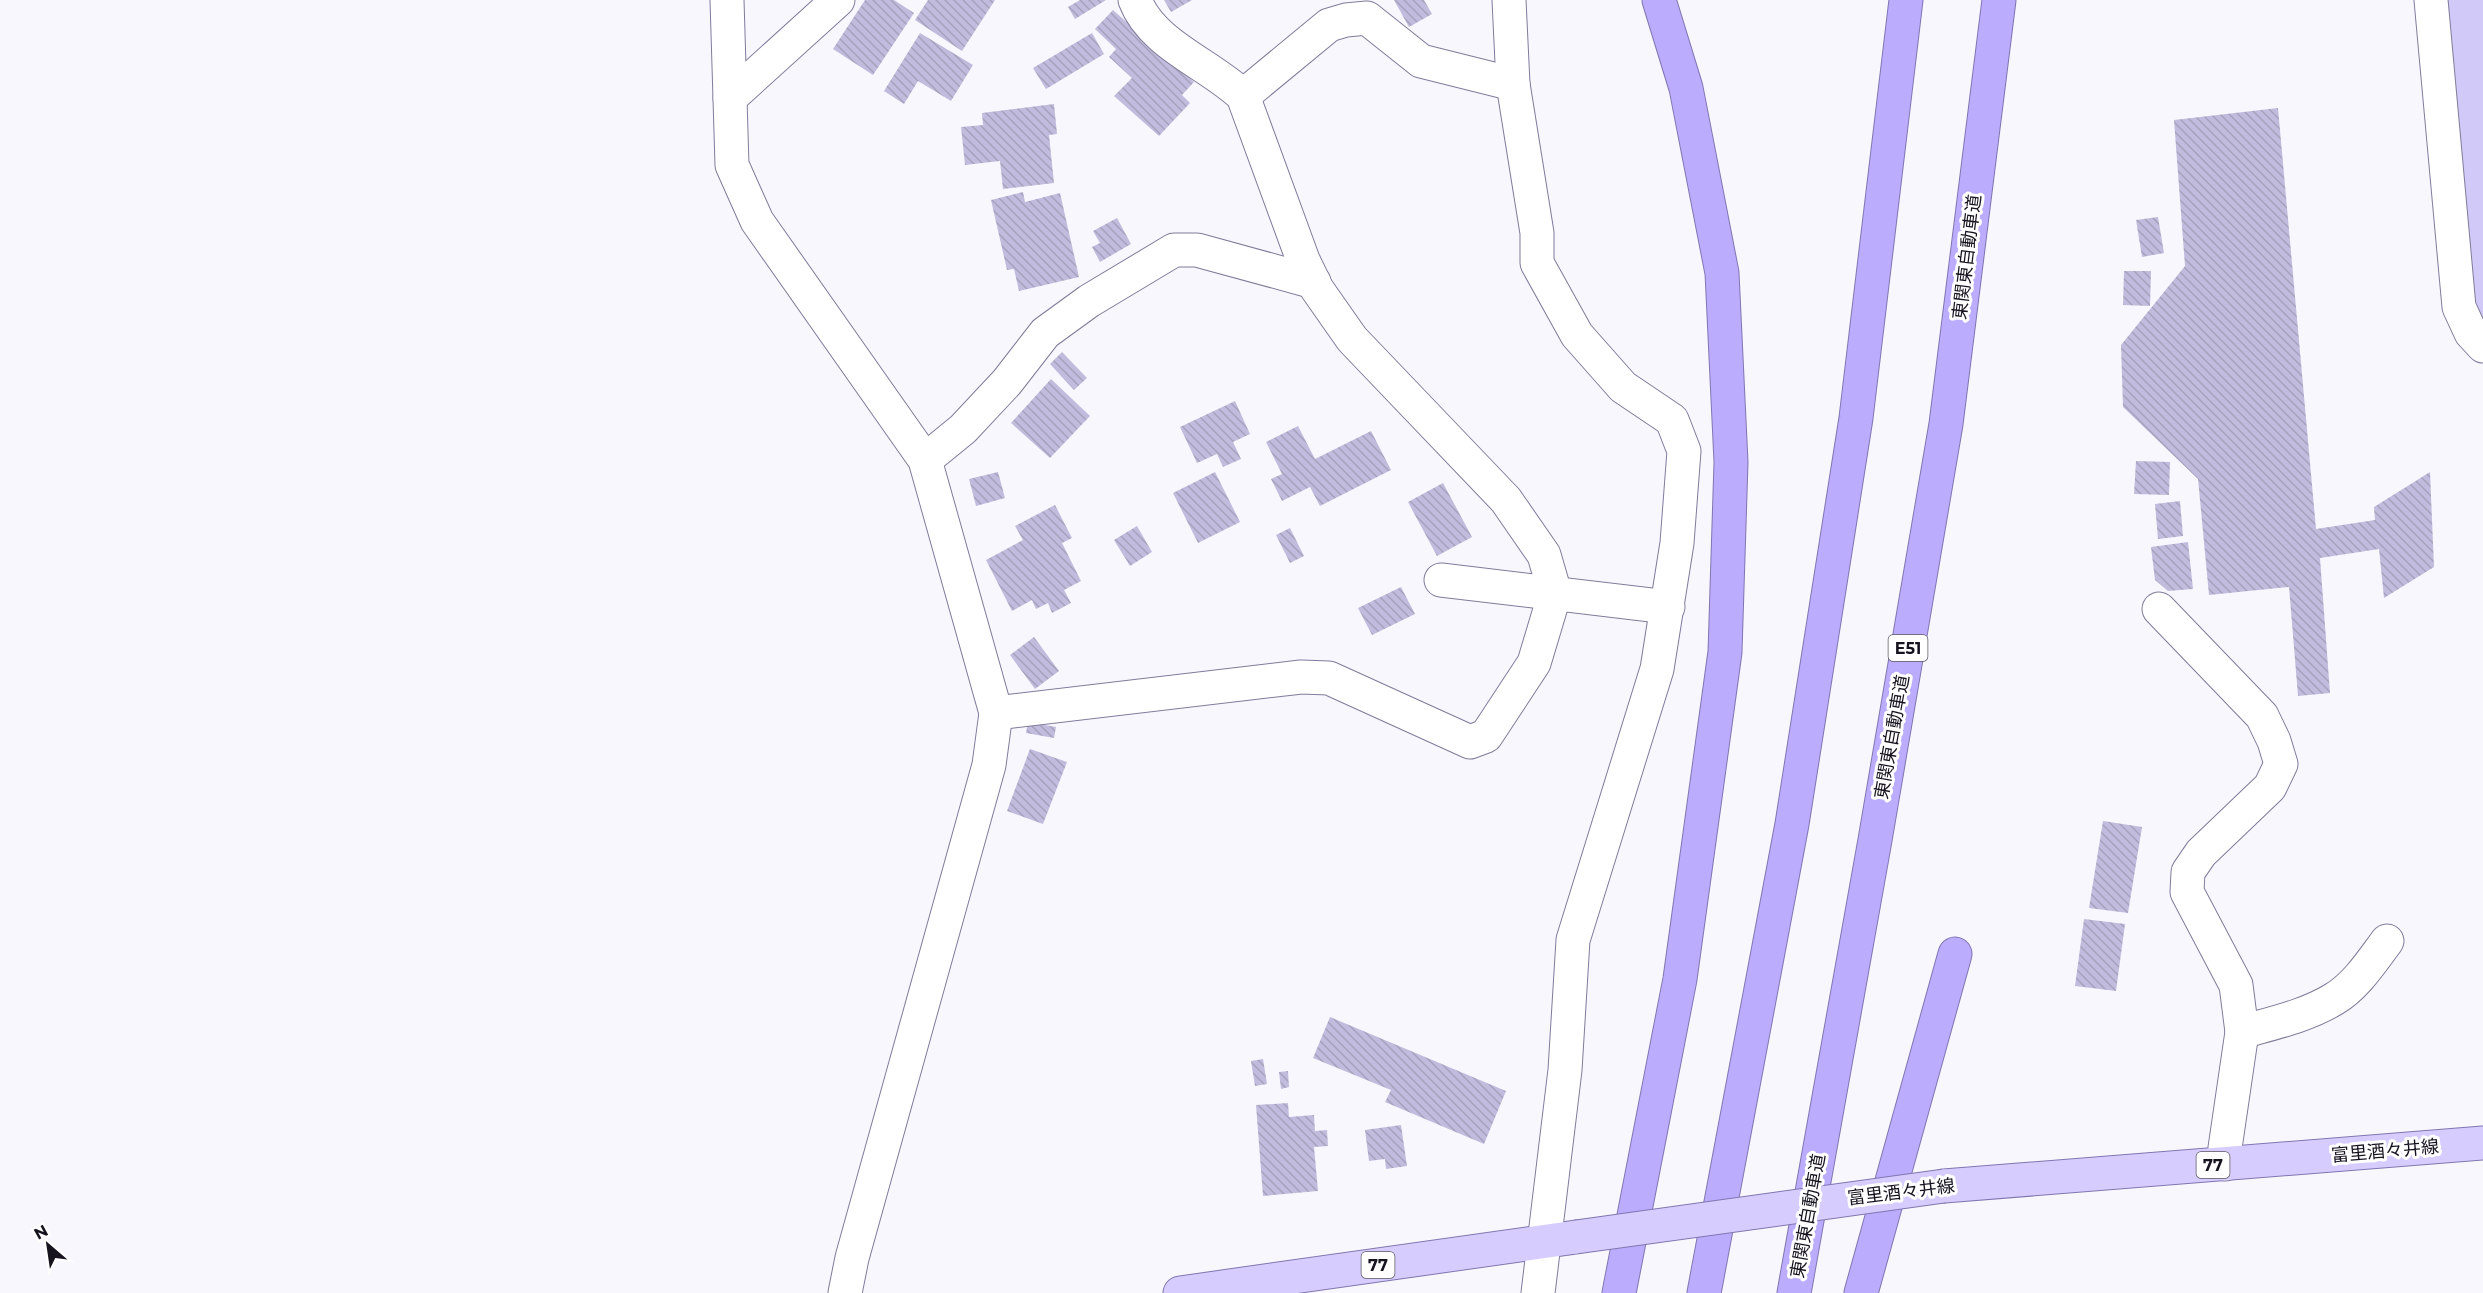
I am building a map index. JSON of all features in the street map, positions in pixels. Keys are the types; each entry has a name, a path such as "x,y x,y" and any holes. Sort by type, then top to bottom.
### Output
{"highway":[{"path":"1619,1293 1680,979 1725,652 1731,462 1722,273 1686,88 1659,0"},
{"path":"1704,1293 1792,824 1853,441 1906,0"},
{"name":"東関東自動車道","path":"1794,1293 1875,840 1946,423 1999,0"},
{"path":"1861,1293 1955,954"}],"main road":[{"name":"富里酒々井線","path":"1180,1293 1944,1186 2483,1143"}],"street":[{"path":"727,0 732,165 757,221 925,460 996,713 989,765 844,1293"},
{"path":"730,98 838,0"},
{"path":"996,713 1301,677 1329,678 1470,742 1486,735 1534,663 1555,593 1544,555 1506,500 1352,339 1314,282 1303,260 1243,96 1228,81 1159,34 1135,0"},
{"path":"1509,0 1513,84 1537,233 1537,263 1577,335 1623,387 1672,420 1684,451 1677,543 1657,669 1573,940 1565,1070 1561,1240 1538,1293"},
{"path":"2431,0 2459,307 2471,333 2483,346"},
{"path":"1243,96 1329,25 1346,20 1367,18 1421,61 1513,84"},
{"path":"925,460 963,429 1007,382 1044,333 1089,301 1174,250 1197,250 1314,282"},
{"path":"1441,580 1668,607"},
{"path":"2159,609 2262,716 2274,741 2281,764 2270,787 2201,853 2188,872 2187,892 2236,985 2242,1032 2224,1148 2225,1164"},
{"path":"2242,1032 2308,1012 2336,998 2365,971 2387,941"}],"shaded area":[{"path":"2443,0 2483,0 2483,329 2470,306"}],"building":[{"path":"865,0 894,0 914,13 873,75 833,49"},
{"path":"928,0 995,0 962,51 915,20"},
{"path":"1080,0 1106,0 1075,19 1068,7"},
{"path":"1164,0 1192,0 1171,12"},
{"path":"1394,0 1424,0 1432,14 1409,27"},
{"path":"1113,10 1194,82 1182,95 1190,103 1159,136 1114,96 1132,78 1109,57 1116,49 1095,29"},
{"path":"920,33 973,65 951,101 918,81 904,104 884,91"},
{"path":"1092,33 1104,54 1046,89 1033,68"},
{"path":"1054,104 1057,134 1049,135 1054,183 1003,189 1000,161 965,165 961,127 983,125 982,113"},
{"path":"2278,108 2316,529 2375,520 2374,507 2430,472 2434,567 2384,598 2379,549 2320,558 2330,693 2298,696 2289,587 2209,595 2198,479 2123,407 2121,345 2185,266 2174,120"},
{"path":"1023,192 1025,202 1060,193 1079,277 1019,291 1014,269 1007,270 991,200"},
{"path":"2158,217 2164,253 2142,257 2136,220"},
{"path":"1117,218 1131,244 1100,262 1092,247 1100,243 1093,231"},
{"path":"2124,271 2151,271 2150,306 2123,305"},
{"path":"1062,352 1087,378 1074,390 1050,364"},
{"path":"1051,379 1090,416 1050,458 1011,423"},
{"path":"1235,401 1250,434 1233,442 1241,459 1223,467 1217,454 1197,463 1180,427"},
{"path":"1298,426 1315,459 1371,431 1391,470 1320,506 1310,487 1282,501 1271,479 1282,474 1266,442"},
{"path":"2136,461 2170,462 2169,495 2134,494"},
{"path":"998,472 1005,498 976,506 969,479"},
{"path":"1215,472 1240,522 1198,543 1173,493"},
{"path":"1443,483 1472,537 1437,556 1408,502"},
{"path":"2180,501 2183,536 2158,539 2155,504"},
{"path":"1055,505 1072,538 1062,543 1081,581 1064,590 1071,603 1052,613 1048,603 1036,609 1032,600 1012,611 986,560 1023,540 1015,526"},
{"path":"1137,526 1152,552 1130,566 1114,540"},
{"path":"1290,528 1304,556 1290,563 1276,535"},
{"path":"2188,542 2193,589 2168,591 2155,580 2151,547"},
{"path":"1401,587 1415,614 1372,635 1358,608"},
{"path":"1034,637 1059,671 1035,689 1010,655"},
{"path":"1028,722 1056,727 1054,738 1026,733"},
{"path":"1030,749 1067,762 1043,824 1007,811"},
{"path":"2103,821 2142,827 2128,913 2089,908"},
{"path":"2084,919 2125,924 2116,991 2075,986"},
{"path":"1330,1017 1506,1091 1484,1144 1385,1102 1391,1090 1313,1058"},
{"path":"1263,1059 1267,1084 1255,1086 1251,1061"},
{"path":"1288,1071 1289,1087 1281,1089 1279,1072"},
{"path":"1288,1103 1289,1117 1314,1115 1315,1131 1327,1130 1328,1146 1314,1147 1318,1191 1263,1196 1256,1105"},
{"path":"1401,1125 1407,1166 1386,1169 1385,1159 1369,1161 1365,1130"}]}
